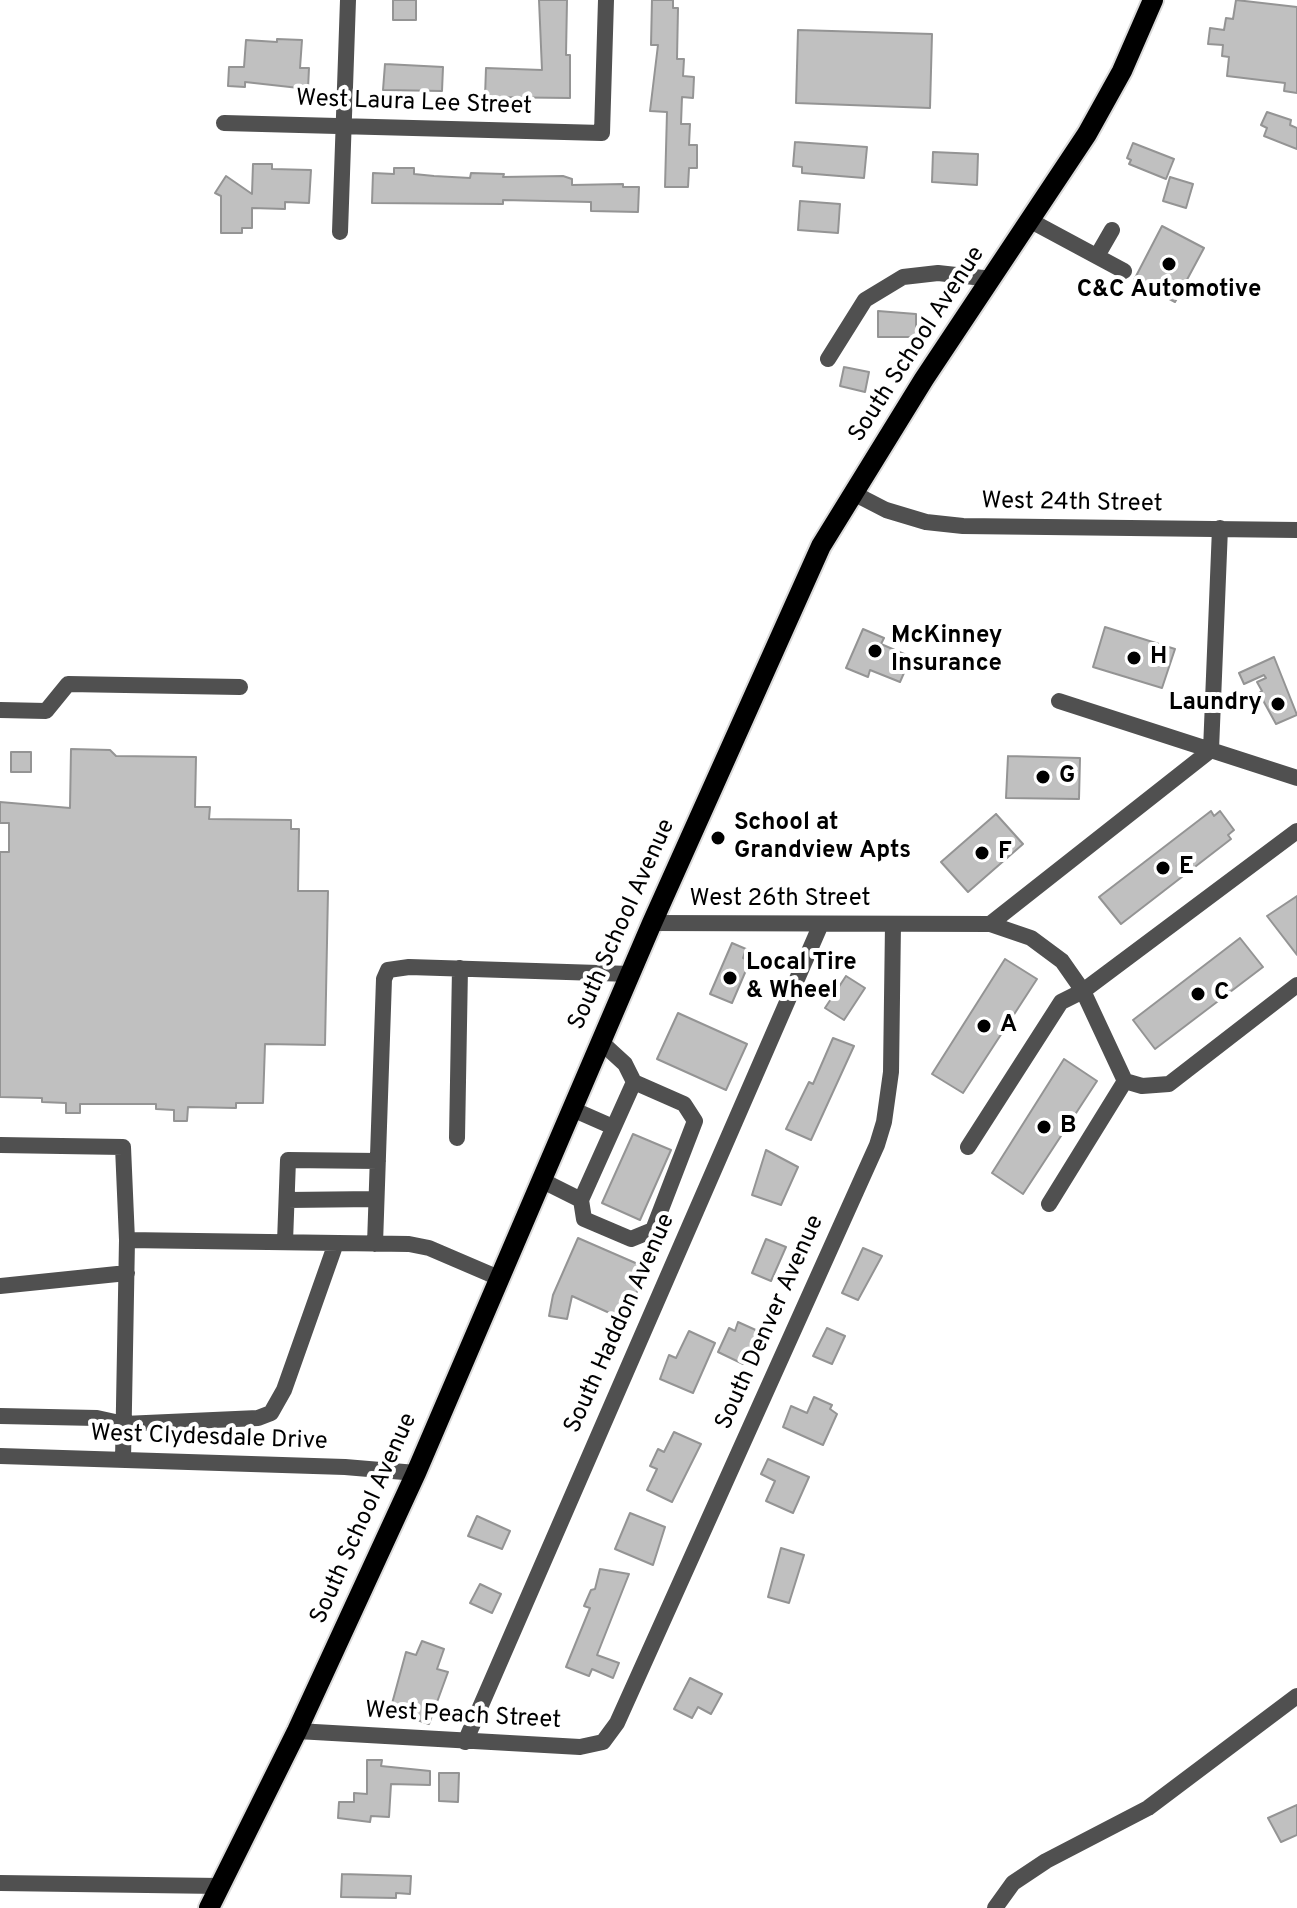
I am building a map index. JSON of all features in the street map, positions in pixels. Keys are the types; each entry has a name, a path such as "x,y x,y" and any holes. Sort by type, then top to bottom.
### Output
{"main road":[{"name":"South School Avenue","path":"209,1908 297,1731 416,1473 652,923 821,546 1031,221 1122,71 1153,0"}],"street":[{"path":"340,232 348,0"},
{"name":"West Laura Lee Street","path":"224,123 602,133 606,0"},
{"path":"1031,221 1124,271"},
{"path":"1097,256 1112,230"},
{"path":"828,359 865,300 903,277 938,273 992,279"},
{"name":"West 24th Street","path":"853,493 886,510 926,522 963,526 1297,530"},
{"path":"990,924 1211,750 1220,528"},
{"path":"0,710 46,711 68,684 240,687"},
{"path":"1059,701 1297,778"},
{"path":"968,1147 1061,1002 1083,991 1297,831"},
{"name":"West 26th Street","path":"652,923 990,924 1031,938 1062,961 1083,991 1125,1081"},
{"name":"South Haddon Avenue","path":"465,1742 821,924"},
{"name":"South Denver Avenue","path":"617,1723 877,1145 884,1122 891,1072 901,924"},
{"path":"375,1244 385,973 395,967 630,974"},
{"path":"457,1138 460,968"},
{"path":"1049,1204 1125,1081 1142,1086 1169,1084 1297,985"},
{"path":"601,1042 625,1064 634,1082 684,1104 695,1121 653,1230 631,1239 584,1219 581,1200 634,1082"},
{"path":"572,1109 613,1127"},
{"path":"0,1145 123,1147 127,1240 123,1460"},
{"path":"285,1242 288,1160 378,1161"},
{"path":"541,1180 581,1200"},
{"path":"287,1200 376,1199"},
{"path":"127,1240 375,1244 429,1248 499,1278"},
{"path":"0,1416 97,1418 124,1424 258,1418 271,1413 284,1390 336,1243"},
{"path":"0,1286 127,1273"},
{"name":"West Clydesdale Drive","path":"0,1456 416,1473"},
{"path":"995,1908 1013,1883 1046,1861 1148,1808 1297,1696"},
{"name":"West Peach Street","path":"297,1731 580,1747 603,1742 617,1723"},
{"path":"0,1883 220,1886"}],"building":[{"path":"393,0 416,0 416,20 393,20"},
{"path":"539,0 567,0 566,55 570,55 570,98 485,97 486,68 542,70"},
{"path":"652,0 673,0 673,8 678,8 677,59 684,59 683,76 694,77 693,98 682,97 681,124 690,124 689,145 697,145 697,168 689,168 688,187 665,187 667,112 650,111 658,45 651,45"},
{"path":"1236,0 1297,7 1297,93 1284,91 1285,83 1227,76 1229,57 1222,56 1223,45 1208,44 1210,28 1224,30 1226,18 1233,19"},
{"path":"798,30 932,34 930,108 796,103"},
{"path":"277,39 302,40 300,68 309,68 308,89 245,82 245,87 228,86 229,67 244,67 246,40 277,42"},
{"path":"385,64 443,67 442,91 383,90"},
{"path":"1267,112 1291,120 1290,125 1297,128 1297,149 1264,136 1267,128 1261,125"},
{"path":"795,142 867,147 864,178 802,173 802,167 793,166"},
{"path":"1133,143 1174,159 1166,179 1129,164 1131,160 1127,158"},
{"path":"933,152 978,154 977,185 932,182"},
{"path":"253,164 272,164 272,169 311,170 309,203 285,202 285,209 252,208 252,228 242,228 242,233 221,233 221,196 215,193 226,176 252,194"},
{"path":"394,168 414,168 414,174 434,176 470,178 471,173 504,174 503,177 563,176 572,179 572,185 623,184 623,187 639,187 638,212 591,211 591,202 503,200 503,204 372,203 373,173 394,174"},
{"path":"1170,177 1193,184 1186,208 1163,201"},
{"path":"800,201 840,204 838,233 798,230"},
{"name":"C&C Automotive","path":"1162,226 1204,248 1175,302 1134,280"},
{"path":"878,311 916,314 916,337 878,337"},
{"path":"844,367 869,372 865,392 840,386"},
{"name":"H","path":"1105,627 1175,649 1162,688 1093,667"},
{"name":"McKinney Insurance","path":"863,629 884,638 881,644 911,657 900,682 870,670 868,677 846,668"},
{"name":"Laundry","path":"1274,657 1297,715 1276,724 1259,693 1262,691 1257,682 1266,678 1264,675 1244,684 1239,673"},
{"path":"71,749 110,750 116,756 196,757 195,807 210,807 209,819 291,820 291,829 299,829 298,891 328,891 325,1045 265,1044 263,1103 236,1103 236,1108 188,1107 187,1121 174,1121 174,1110 156,1109 156,1104 80,1104 80,1113 66,1113 66,1103 42,1102 42,1098 0,1097 0,852 9,852 9,823 0,823 0,802 70,808"},
{"path":"11,752 31,752 31,772 11,772"},
{"name":"G","path":"1008,756 1080,758 1079,799 1006,798"},
{"name":"E","path":"1211,811 1214,816 1220,811 1234,830 1228,835 1231,839 1121,924 1099,897"},
{"name":"F","path":"996,814 1023,844 968,892 941,862"},
{"path":"1297,896 1297,955 1267,916"},
{"name":"C","path":"1240,938 1263,967 1155,1049 1133,1020"},
{"name":"Local Tire & Wheel","path":"732,943 746,949 743,958 750,961 732,1003 710,994"},
{"name":"A","path":"1005,959 1037,979 963,1093 932,1074"},
{"path":"846,976 865,988 844,1020 825,1008"},
{"path":"678,1013 747,1044 726,1090 657,1059"},
{"path":"833,1038 854,1046 811,1140 786,1129 809,1082 813,1084"},
{"name":"B","path":"1064,1059 1097,1081 1023,1194 992,1173"},
{"path":"633,1134 671,1150 640,1220 602,1203"},
{"path":"766,1150 798,1167 781,1205 752,1195"},
{"path":"578,1238 647,1268 625,1320 572,1296 567,1319 549,1316 553,1295"},
{"path":"766,1239 786,1247 771,1281 752,1273"},
{"path":"863,1248 882,1256 858,1300 842,1293"},
{"path":"738,1322 758,1331 743,1364 718,1352 729,1328 735,1331"},
{"path":"827,1328 845,1336 832,1364 813,1356"},
{"path":"689,1331 715,1343 693,1393 660,1379 669,1355 676,1358"},
{"path":"814,1397 832,1405 830,1409 837,1414 823,1445 783,1427 791,1406 807,1413"},
{"path":"674,1432 701,1444 672,1502 647,1490 657,1469 650,1466 658,1449 664,1452"},
{"path":"768,1459 809,1477 793,1513 766,1501 775,1481 761,1474"},
{"path":"630,1513 665,1527 653,1565 615,1549"},
{"path":"477,1516 510,1531 502,1549 468,1536"},
{"path":"781,1548 804,1555 789,1603 768,1597"},
{"path":"600,1569 629,1574 597,1655 619,1663 613,1678 592,1669 589,1676 566,1667 590,1608 584,1606 591,1590 595,1589"},
{"path":"480,1584 501,1594 492,1613 470,1603"},
{"path":"422,1641 444,1649 437,1669 448,1672 429,1724 390,1711 406,1652 416,1655"},
{"path":"690,1678 722,1694 711,1714 698,1707 692,1718 674,1709"},
{"path":"367,1760 382,1760 381,1766 430,1771 430,1785 391,1784 389,1817 371,1816 370,1822 338,1818 339,1802 354,1802 354,1793 367,1794"},
{"path":"439,1773 459,1773 458,1802 439,1801"},
{"path":"1297,1805 1297,1835 1281,1842 1268,1818"},
{"path":"342,1874 411,1876 410,1894 396,1893 396,1898 341,1897"}],"place":[{"name":"C&C Automotive","path":"1169,264"},
{"name":"McKinney Insurance","path":"875,651"},
{"name":"H","path":"1134,658"},
{"name":"Laundry","path":"1278,704"},
{"name":"G","path":"1043,777"},
{"name":"School at Grandview Apts","path":"718,838"},
{"name":"F","path":"982,853"},
{"name":"E","path":"1163,868"},
{"name":"Local Tire & Wheel","path":"730,978"},
{"name":"C","path":"1198,994"},
{"name":"A","path":"984,1026"},
{"name":"B","path":"1044,1127"}]}
